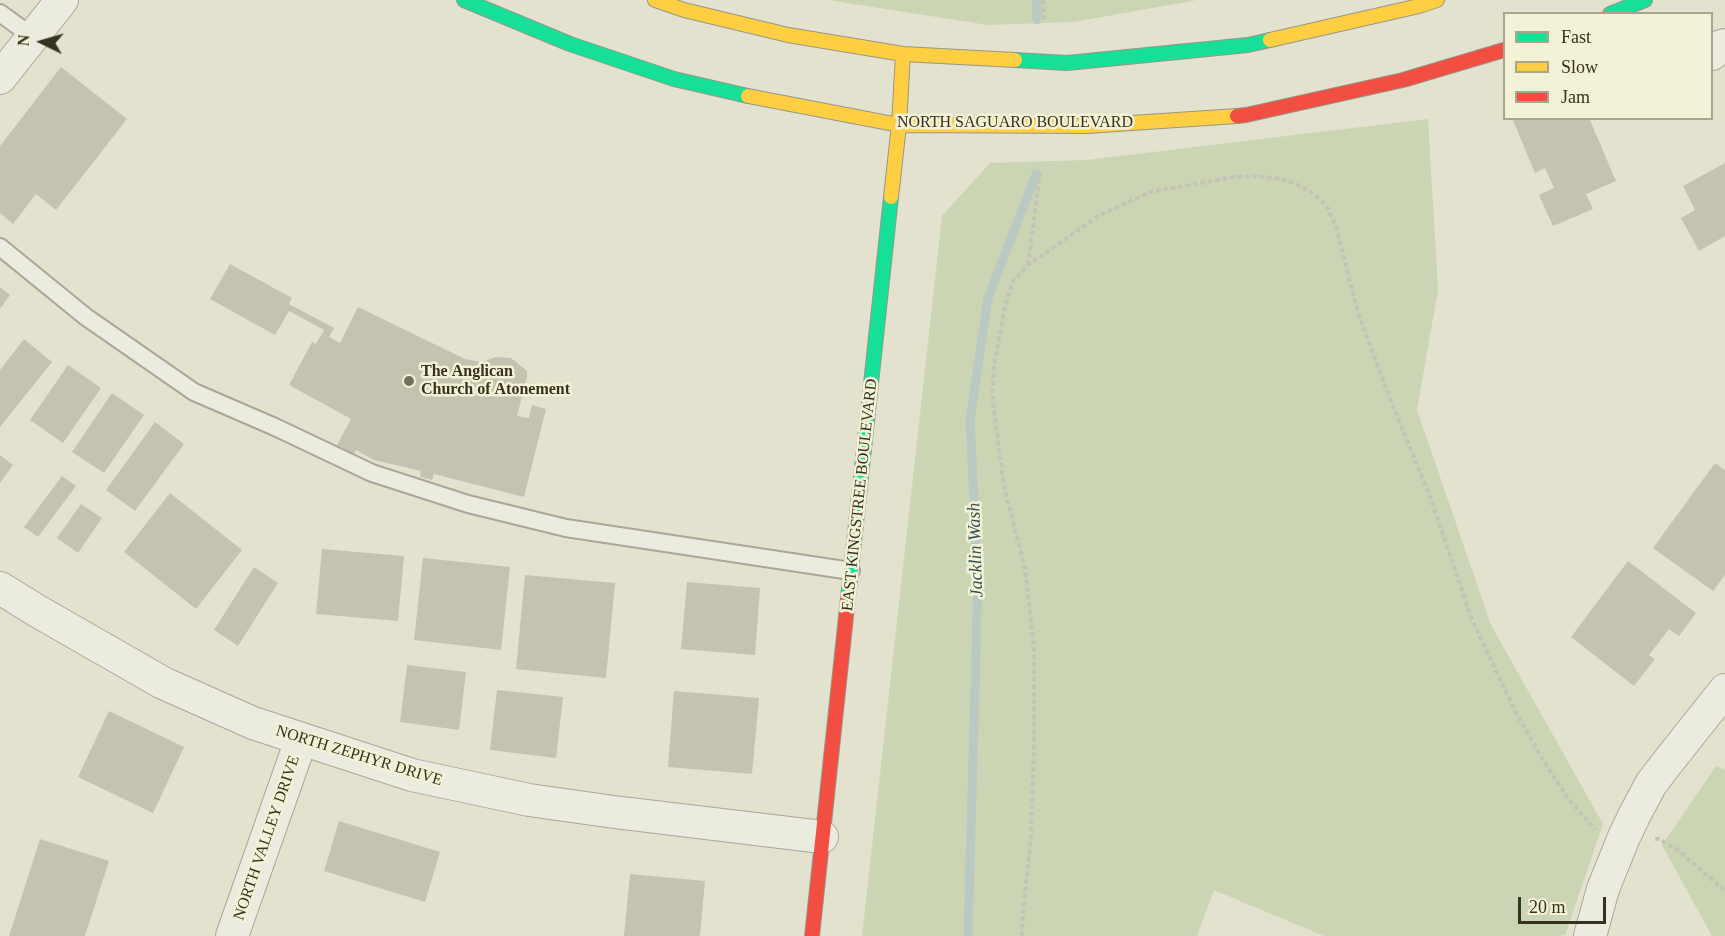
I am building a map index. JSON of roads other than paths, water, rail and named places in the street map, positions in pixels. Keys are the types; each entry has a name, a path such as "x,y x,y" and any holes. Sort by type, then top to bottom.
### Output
{"main road":[{"name":"NORTH SAGUARO BOULEVARD","path":"464,0 570,44 674,79 781,103 899,125 1087,126 1246,115 1403,80 1503,50"},
{"path":"656,0 684,10 769,31 903,54 1067,63 1248,45 1437,0"},
{"path":"1615,12 1645,0"},
{"name":"EAST KINGSTREE BOULEVARD","path":"812,936 899,125 903,54"}],"street":[{"path":"0,78 62,0"},
{"name":"NORTH ZEPHYR DRIVE","path":"0,588 164,683 253,723 412,775 529,800 822,837"},
{"path":"1590,936 1603,889 1624,837 1652,784 1725,690"},
{"name":"NORTH VALLEY DRIVE","path":"232,936 301,740"}],"lane":[{"path":"0,13 33,37"},
{"path":"0,247 86,317 194,392 372,473 468,504 566,528 852,571"}],"waterway":[{"name":"Jacklin Wash","path":"1036,0 1037,20"},
{"name":"Jacklin Wash","path":"968,936 978,580 970,420 988,298 1036,174"}],"place":[{"name":"The Anglican Church of Atonement","path":"409,381"}]}
